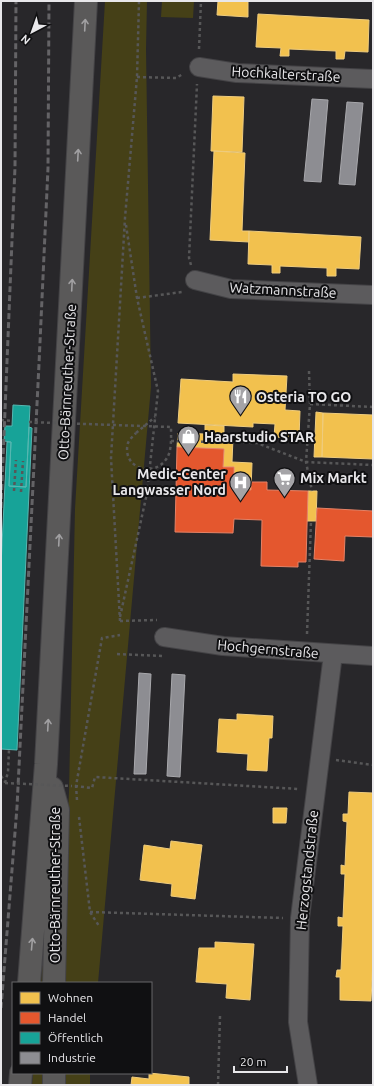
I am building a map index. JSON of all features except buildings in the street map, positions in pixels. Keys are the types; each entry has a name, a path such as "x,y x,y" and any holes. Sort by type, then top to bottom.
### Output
{"main road":[{"name":"Otto-Bärnreuther-Straße","path":"29,982 46,764 86,1"},
{"name":"Otto-Bärnreuther-Straße","path":"46,764 58,810 54,982"},
{"path":"20,1085 21,1074"},
{"path":"54,1074 54,1085"}],"street":[{"name":"Hochkalterstraße","path":"199,67 237,73 373,79"},
{"name":"Watzmannstraße","path":"195,280 231,289 373,295"},
{"name":"Hochgernstraße","path":"164,637 223,646 373,656"},
{"name":"Herzogstandstraße","path":"308,1085 298,1022 300,918 333,654"}],"path":[{"path":"120,621 111,458 125,218 137,76 139,1"},
{"path":"138,298 181,293 195,280 189,258 201,1"},
{"path":"137,76 176,78 199,67"},
{"path":"120,621 148,493 158,391 138,298 125,218"},
{"path":"309,371 310,404 306,462 312,491"},
{"path":"310,404 373,407"},
{"path":"29,422 171,427 171,442 168,457 159,467 145,470 134,466 128,455 128,443 136,433 155,417"},
{"path":"1,420 12,421"},
{"path":"171,442 258,443 306,462 373,465"},
{"path":"14,491 16,460"},
{"path":"22,492 23,461"},
{"path":"306,652 311,521"},
{"path":"120,621 157,620 164,637"},
{"path":"78,802 76,786 102,638 120,635"},
{"path":"117,654 163,656"},
{"path":"5,783 8,772 9,750"},
{"path":"320,758 373,765"},
{"path":"1,776 5,783"},
{"path":"76,786 92,788 95,777 315,790"},
{"path":"1,783 72,786"},
{"path":"78,810 90,912 99,926"},
{"path":"90,912 300,918"},
{"path":"218,1085 220,1016"}],"shaded area":[{"path":"105,1 147,1 146,49 151,387 98,982 41,982 48,896 64,893 69,792 75,509"},
{"path":"162,1 194,1 193,18 161,17"},
{"path":"33,1074 90,1074 90,1085 32,1085"}],"railway":[{"path":"1,508 15,167 16,1"},
{"path":"1,1008 17,807 39,364 48,168 49,1"}],"place":[{"name":"Osteria TO GO","path":"241,416"},
{"name":"Haarstudio STAR","path":"188,456"},
{"name":"Mix Markt","path":"285,498"},
{"name":"Medic-Center Langwasser Nord","path":"241,502"}]}
